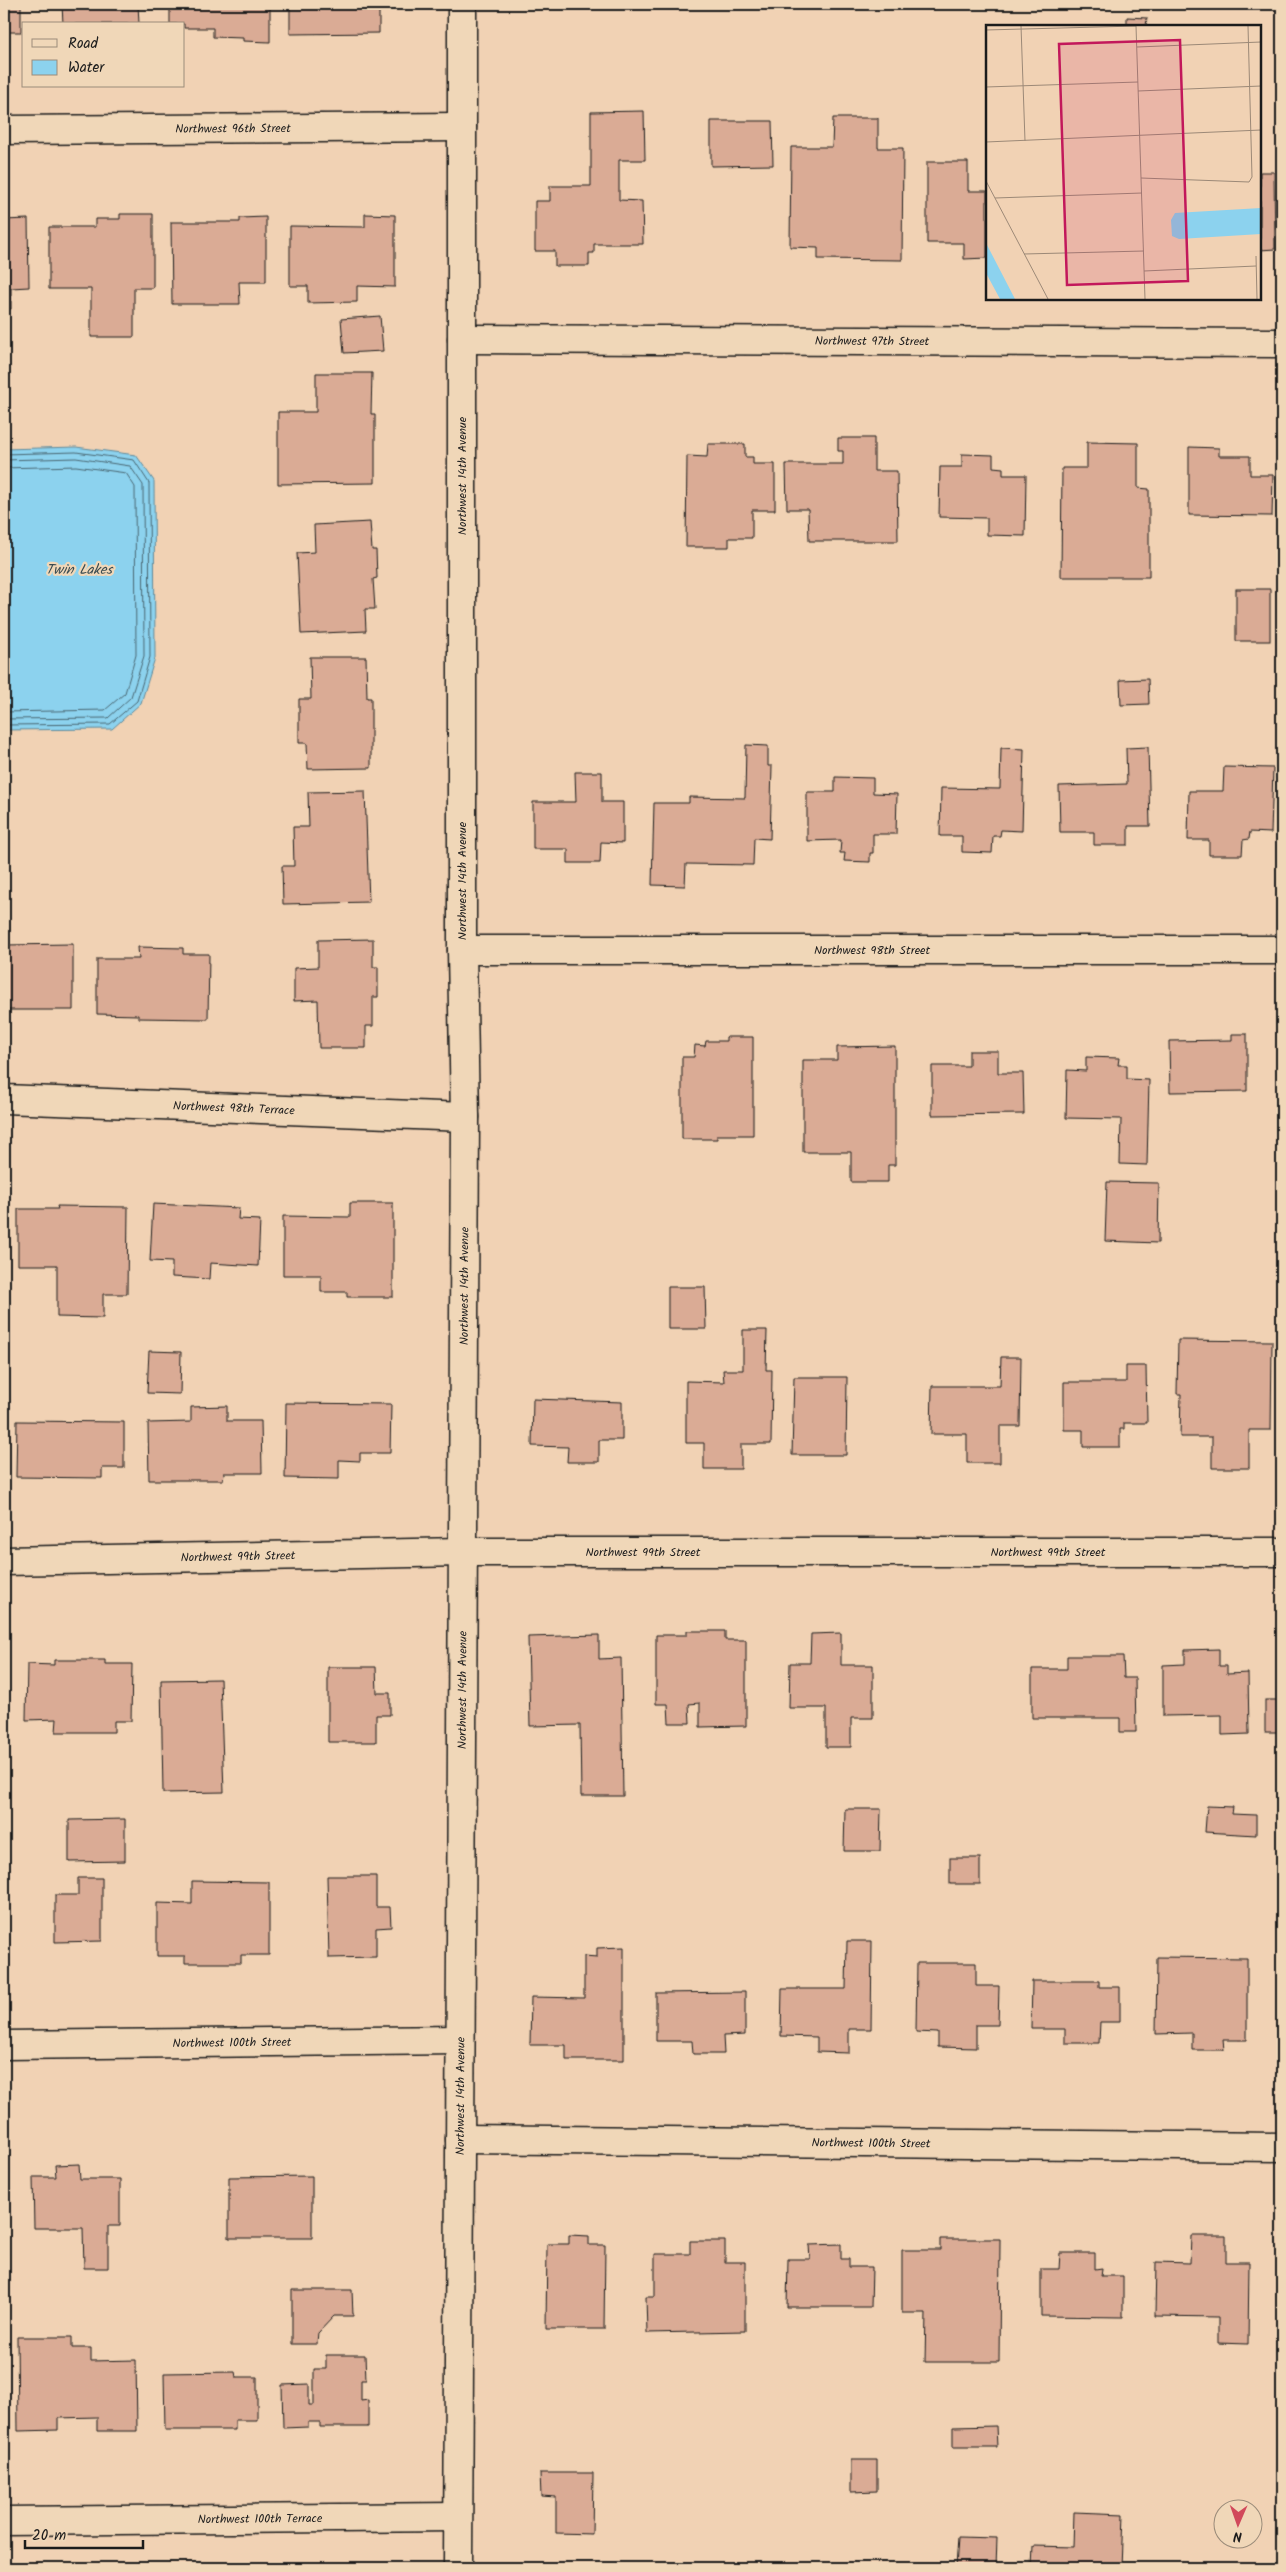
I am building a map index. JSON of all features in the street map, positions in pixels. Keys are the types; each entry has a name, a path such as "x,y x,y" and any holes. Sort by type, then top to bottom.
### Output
{"street":[{"name":"Northwest 14th Avenue","path":"458,2568 465,1118 462,950 462,4"},
{"name":"Northwest 96th Street","path":"4,130 462,127"},
{"name":"Northwest 97th Street","path":"462,339 1282,342"},
{"name":"Northwest 98th Street","path":"462,950 1282,950"},
{"name":"Northwest 98th Terrace","path":"4,1099 465,1118"},
{"name":"Northwest 99th Street","path":"4,1561 463,1552 1282,1552"},
{"name":"Northwest 100th Street","path":"4,2045 460,2040"},
{"name":"Northwest 100th Street","path":"460,2139 1282,2146"},
{"name":"Northwest 100th Terrace","path":"4,2521 457,2517"}],"water":[{"name":"Twin Lakes","path":"76,447 136,455 154,481 155,658 141,703 112,729 4,730 4,449"}],"building":[{"path":"4,4 21,4 21,32 4,32"},
{"path":"62,4 138,4 139,22 63,22"},
{"path":"170,4 270,4 270,42 243,41 243,38 213,37 213,28 185,28 185,22 170,22"},
{"path":"290,4 379,4 379,33 290,34"},
{"path":"1127,17 1147,18 1146,25 1127,25"},
{"path":"644,111 645,160 619,160 619,200 642,201 643,244 594,244 594,253 589,253 589,266 555,266 555,251 535,251 535,201 550,201 550,186 591,186 591,112"},
{"path":"833,118 878,118 878,148 903,148 902,260 818,259 818,248 790,247 791,147 832,147"},
{"path":"711,121 772,121 773,165 711,166"},
{"path":"927,162 968,162 968,191 986,191 986,258 964,259 964,243 927,243"},
{"path":"1261,172 1274,172 1275,249 1261,250"},
{"path":"120,214 153,214 153,288 134,288 134,337 91,337 91,289 49,289 49,227 95,227 95,219 120,219"},
{"path":"365,214 395,215 395,287 357,286 357,302 308,303 308,286 290,286 290,226 365,227"},
{"path":"266,217 266,282 239,282 240,304 172,304 171,222 240,222 240,218"},
{"path":"28,219 29,287 11,288 11,309 4,309 4,220"},
{"path":"380,316 383,351 344,353 341,319"},
{"path":"316,373 372,373 371,414 375,414 375,483 278,484 278,412 316,412"},
{"path":"838,438 874,438 874,471 897,471 898,541 809,541 808,509 787,509 786,464 843,464 843,451 838,451"},
{"path":"1087,442 1138,443 1138,488 1149,489 1149,577 1061,577 1062,468 1087,468"},
{"path":"708,444 745,444 745,457 753,457 753,464 775,464 775,510 752,510 752,538 729,538 729,547 686,547 687,456 707,457"},
{"path":"1189,447 1219,448 1219,456 1250,456 1250,475 1273,475 1272,516 1189,515"},
{"path":"962,454 993,455 993,467 1003,468 1003,475 1026,475 1025,536 987,535 987,518 939,517 940,467 962,467"},
{"path":"370,522 372,550 376,550 377,578 373,579 375,609 365,609 366,631 301,634 297,553 315,552 314,525"},
{"path":"1236,589 1270,589 1270,641 1236,641"},
{"path":"310,657 366,657 367,698 371,698 371,768 308,769 307,743 299,743 299,699 311,699"},
{"path":"1148,679 1149,704 1121,705 1120,680"},
{"path":"746,745 768,746 768,766 772,766 770,839 754,838 753,865 686,864 685,886 652,885 654,803 689,803 689,797 745,798"},
{"path":"1148,747 1150,826 1128,826 1128,845 1094,845 1094,832 1060,832 1059,786 1127,784 1126,748"},
{"path":"1001,748 1024,749 1022,831 1001,830 1000,836 993,836 992,853 962,852 962,836 940,836 941,788 1000,789"},
{"path":"1224,767 1273,768 1271,833 1250,832 1249,839 1243,840 1242,855 1209,855 1209,840 1188,840 1189,791 1223,791"},
{"path":"575,772 602,772 602,802 623,802 623,843 601,842 600,863 568,863 568,849 533,849 533,802 576,802"},
{"path":"835,777 873,778 873,793 897,794 896,834 873,834 873,853 870,853 870,862 844,861 845,853 840,853 841,840 807,841 807,792 835,792"},
{"path":"365,791 369,902 283,904 282,866 294,866 293,827 309,827 308,792"},
{"path":"373,939 373,967 378,967 378,997 373,997 373,1026 366,1026 366,1048 319,1048 318,1000 294,1001 294,968 318,967 318,940"},
{"path":"73,944 73,1010 4,1010 4,945"},
{"path":"138,947 183,948 183,954 209,954 208,1019 138,1018 138,1015 97,1014 97,959 139,959"},
{"path":"1232,1034 1247,1034 1247,1091 1170,1092 1169,1041 1232,1040"},
{"path":"726,1037 753,1037 753,1135 717,1135 717,1139 682,1139 682,1057 694,1057 695,1045 705,1046 706,1041 726,1041"},
{"path":"895,1046 895,1165 888,1165 888,1182 851,1182 851,1152 803,1152 803,1060 837,1060 837,1047"},
{"path":"969,1051 998,1051 998,1073 1023,1073 1024,1114 932,1115 932,1066 969,1066"},
{"path":"1086,1057 1119,1058 1118,1065 1127,1065 1127,1079 1149,1080 1147,1165 1120,1164 1121,1119 1066,1118 1067,1070 1086,1071"},
{"path":"1107,1182 1159,1183 1158,1243 1105,1241"},
{"path":"350,1203 393,1203 393,1297 347,1297 347,1292 321,1292 321,1275 283,1275 283,1216 350,1217"},
{"path":"153,1204 239,1208 238,1219 260,1220 258,1266 210,1263 209,1279 172,1277 172,1262 150,1261"},
{"path":"57,1206 128,1207 127,1294 103,1294 103,1318 57,1317 57,1265 18,1265 18,1209 58,1209"},
{"path":"668,1287 705,1287 706,1329 668,1329"},
{"path":"743,1330 767,1330 766,1370 772,1370 771,1444 741,1444 741,1469 704,1469 704,1443 686,1443 686,1381 724,1382 723,1370 743,1370"},
{"path":"1178,1340 1272,1341 1271,1430 1249,1430 1249,1468 1212,1468 1212,1437 1180,1437 1181,1394 1177,1394"},
{"path":"149,1351 181,1352 180,1394 147,1393"},
{"path":"1001,1357 1021,1357 1020,1426 1000,1426 1000,1463 967,1463 967,1434 931,1434 932,1386 1000,1386"},
{"path":"1126,1366 1146,1366 1147,1423 1124,1423 1124,1429 1120,1429 1120,1447 1083,1447 1083,1430 1064,1430 1064,1382 1126,1382"},
{"path":"794,1377 847,1377 846,1455 792,1455"},
{"path":"533,1399 622,1402 622,1440 599,1440 599,1462 567,1462 568,1447 532,1446"},
{"path":"286,1403 391,1404 390,1453 360,1453 360,1461 339,1460 339,1479 285,1478"},
{"path":"227,1406 227,1421 261,1421 262,1473 224,1473 223,1480 149,1480 148,1423 191,1422 191,1407"},
{"path":"17,1421 124,1422 124,1468 102,1468 102,1478 16,1477"},
{"path":"687,1631 725,1631 725,1640 746,1640 746,1726 700,1727 700,1703 689,1704 690,1723 669,1723 668,1704 656,1704 656,1635 687,1635"},
{"path":"841,1633 841,1665 873,1665 873,1718 851,1718 851,1747 826,1747 826,1708 789,1708 790,1663 810,1663 811,1634"},
{"path":"599,1635 599,1659 621,1658 623,1796 581,1796 580,1725 530,1726 528,1637"},
{"path":"1219,1649 1219,1666 1227,1666 1227,1674 1248,1673 1249,1734 1222,1735 1222,1715 1163,1716 1163,1665 1185,1664 1185,1650"},
{"path":"1067,1656 1123,1656 1124,1678 1135,1678 1136,1732 1120,1732 1120,1718 1032,1718 1032,1669 1067,1669"},
{"path":"54,1660 105,1660 105,1664 132,1664 131,1721 114,1721 114,1732 56,1732 57,1719 26,1720 27,1664 54,1665"},
{"path":"328,1667 376,1667 377,1693 390,1693 390,1715 376,1715 376,1742 328,1742"},
{"path":"220,1679 224,1792 163,1793 161,1680"},
{"path":"1265,1700 1282,1700 1282,1732 1265,1732"},
{"path":"1207,1806 1233,1807 1232,1814 1256,1815 1256,1835 1205,1832"},
{"path":"845,1809 881,1809 880,1851 844,1851"},
{"path":"125,1819 125,1861 69,1862 69,1820"},
{"path":"950,1858 980,1858 980,1884 950,1884"},
{"path":"327,1876 376,1876 376,1907 390,1907 391,1927 376,1928 376,1957 329,1958"},
{"path":"78,1878 102,1878 102,1941 55,1942 55,1895 78,1895"},
{"path":"192,1881 269,1882 269,1955 241,1955 241,1963 185,1963 185,1956 157,1956 157,1903 192,1904"},
{"path":"847,1941 872,1941 871,2029 849,2029 849,2053 817,2052 817,2037 781,2036 782,1989 846,1989"},
{"path":"624,1947 624,2060 566,2060 566,2045 530,2045 531,1997 584,1998 584,1956 597,1957 597,1948"},
{"path":"1157,1957 1247,1958 1247,2040 1223,2040 1224,2050 1192,2050 1192,2033 1156,2034"},
{"path":"917,1963 976,1963 976,1986 999,1986 998,2025 976,2025 976,2048 938,2047 938,2033 916,2032"},
{"path":"1032,1981 1099,1981 1099,1987 1120,1987 1120,2022 1100,2022 1099,2043 1065,2043 1065,2029 1031,2029"},
{"path":"745,1992 745,2035 723,2036 724,2054 693,2054 692,2041 656,2041 656,1993"},
{"path":"4,2136 5,2263 4,2263"},
{"path":"79,2164 80,2179 120,2179 120,2226 108,2226 108,2268 84,2268 83,2228 34,2228 33,2177 56,2177 55,2165"},
{"path":"312,2176 312,2238 229,2238 229,2177"},
{"path":"569,2235 589,2236 589,2245 605,2245 604,2329 546,2329 547,2244 569,2244"},
{"path":"1191,2236 1226,2236 1226,2262 1249,2262 1248,2344 1218,2343 1218,2317 1155,2316 1156,2262 1190,2263"},
{"path":"940,2239 1000,2239 999,2362 925,2362 926,2313 902,2313 902,2250 940,2250"},
{"path":"690,2241 725,2241 725,2262 745,2262 745,2331 647,2333 646,2297 655,2297 655,2254 690,2254"},
{"path":"841,2244 841,2259 849,2259 849,2267 872,2267 871,2307 787,2307 788,2259 810,2259 809,2245"},
{"path":"1060,2253 1095,2253 1095,2269 1102,2268 1101,2276 1123,2276 1123,2317 1041,2316 1041,2269 1059,2269"},
{"path":"292,2290 352,2290 353,2316 334,2316 318,2333 317,2344 292,2344"},
{"path":"17,2337 72,2337 72,2348 91,2348 91,2361 136,2360 137,2431 97,2431 97,2417 58,2418 58,2430 18,2431"},
{"path":"326,2355 365,2355 366,2380 361,2380 361,2401 368,2400 368,2427 320,2427 320,2422 308,2422 308,2427 283,2428 282,2385 309,2384 309,2405 314,2405 314,2369 326,2369"},
{"path":"235,2372 236,2377 257,2377 257,2420 235,2420 235,2430 165,2430 164,2373"},
{"path":"996,2426 997,2447 953,2447 953,2427"},
{"path":"851,2460 877,2460 877,2491 851,2492"},
{"path":"540,2473 593,2473 592,2534 556,2533 556,2497 541,2496"},
{"path":"1074,2512 1124,2514 1122,2568 1032,2568 1033,2546 1073,2547"},
{"path":"958,2537 997,2538 996,2568 956,2568"},
{"path":"1244,2565 1244,2568 1161,2568 1161,2566"}]}
